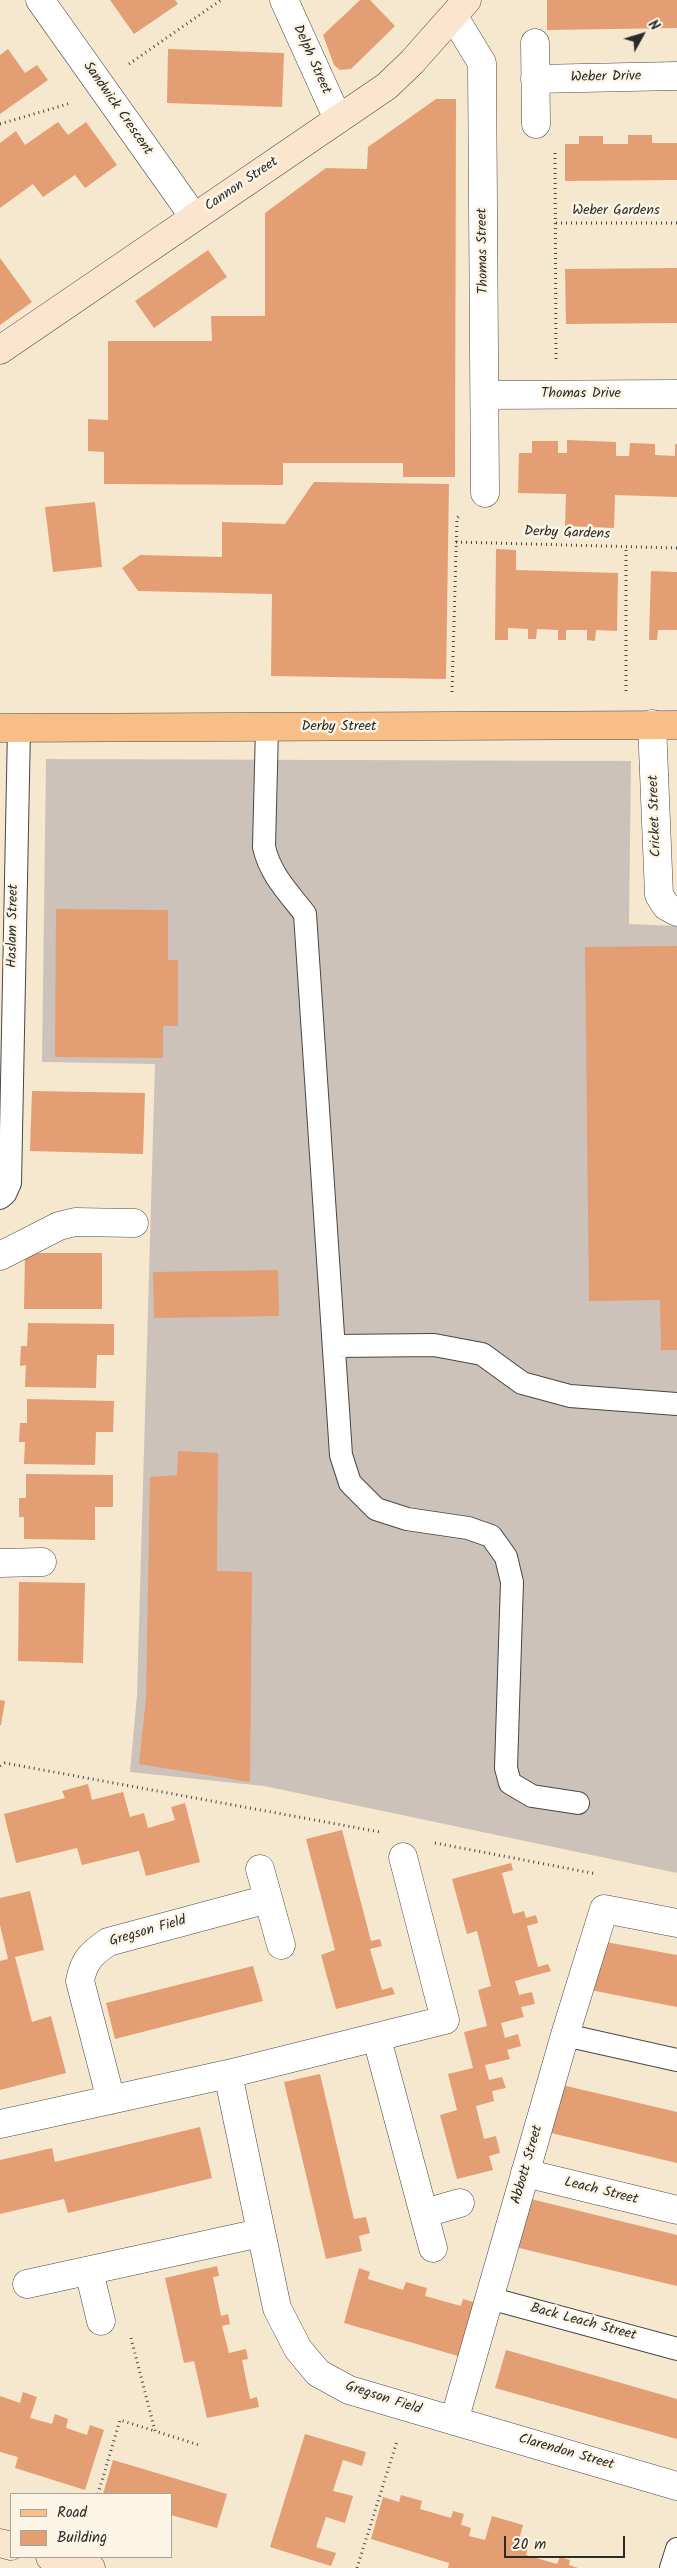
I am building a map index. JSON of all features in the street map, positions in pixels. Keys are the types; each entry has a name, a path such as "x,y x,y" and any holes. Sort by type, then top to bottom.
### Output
{"main road":[{"name":"Derby Street","path":"9,728 451,728 651,725"}],"street":[{"name":"Sandwick Crescent","path":"40,0 194,217"},
{"name":"Delph Street","path":"284,0 338,119"},
{"name":"Cannon Street","path":"0,350 387,86 460,8"},
{"name":"Thomas Street","path":"460,8 482,63 484,493"},
{"path":"534,43 536,124"},
{"name":"Weber Drive","path":"535,80 677,76"},
{"name":"Thomas Drive","path":"485,395 677,394"},
{"name":"Cricket Street","path":"651,725 659,895 671,909"},
{"path":"0,1256 59,1226 75,1222 134,1223"},
{"path":"0,1563 42,1562"},
{"path":"0,2124 228,2074 378,2039 446,2020 403,1857"},
{"path":"260,1869 281,1945"},
{"name":"Gregson Field","path":"111,2100 80,1981 82,1965 94,1952 108,1942 268,1899"},
{"path":"604,1909 677,1923"},
{"name":"Abbott Street","path":"454,2421 565,2035 604,1909"},
{"path":"378,2039 433,2248"},
{"name":"Gregson Field","path":"228,2074 277,2308 303,2355 318,2373 349,2390 454,2421"},
{"name":"Leach Street","path":"525,2173 677,2210"},
{"path":"424,2213 460,2203"},
{"path":"27,2284 260,2233"},
{"path":"89,2271 101,2321"},
{"name":"Clarendon Street","path":"454,2421 677,2486"},
{"path":"54,2558 91,2568"}],"lane":[{"name":"Haslam Street","path":"5,1190 9,728"},
{"path":"267,728 264,847 268,862 277,878 305,914 341,1455 350,1483 376,1509 407,1519 468,1528 491,1536 506,1557 512,1582 506,1768 510,1783 532,1796 578,1803"},
{"path":"334,1346 434,1344 482,1354 522,1383 570,1396 677,1404"},
{"path":"565,2035 677,2060"},
{"name":"Back Leach Street","path":"489,2298 677,2349"},
{"path":"671,2568 677,2549"}],"path":[{"path":"0,124 103,88 221,0"},
{"path":"536,124 554,133 556,395"},
{"name":"Weber Gardens","path":"556,223 677,223"},
{"path":"451,728 456,518 484,493"},
{"name":"Derby Gardens","path":"456,542 677,548"},
{"path":"626,546 651,725"},
{"path":"0,1766 5,1763 385,1833"},
{"path":"433,1842 597,1873 604,1909"},
{"path":"101,2321 131,2335 155,2431"},
{"path":"357,2568 408,2408"},
{"path":"98,2493 120,2420 199,2445"}],"shaded area":[{"path":"46,759 631,761 629,924 677,926 677,1873 264,1786 130,1772 137,1695 155,1064 42,1062"}],"building":[{"path":"110,0 175,0 178,4 134,34"},
{"path":"360,0 370,0 395,26 351,69 340,70 334,65 323,35"},
{"path":"547,0 677,0 677,28 547,30"},
{"path":"8,49 25,73 37,65 48,80 0,114 0,55"},
{"path":"168,49 284,53 282,107 167,103"},
{"path":"436,99 456,99 455,477 403,477 403,463 283,463 283,485 104,484 104,452 88,451 88,419 108,420 108,341 212,341 211,316 265,316 265,213 326,168 367,169 368,147"},
{"path":"58,122 68,135 86,122 117,165 85,188 75,175 43,197 33,184 0,208 0,143 16,131 25,145"},
{"path":"628,135 652,135 652,143 677,143 677,180 565,181 565,144 579,144 579,136 603,136 603,144 628,144"},
{"path":"208,250 227,277 154,328 135,301"},
{"path":"0,258 32,302 0,325"},
{"path":"677,268 677,323 566,324 565,269"},
{"path":"567,440 616,442 616,456 629,456 630,443 655,444 655,455 675,456 675,444 677,444 677,497 615,495 614,528 565,526 566,494 518,493 519,453 532,453 532,441 558,441 558,453 567,453"},
{"path":"314,482 449,484 446,679 271,676 272,594 138,591 122,568 140,555 222,557 222,522 285,524"},
{"path":"95,502 102,567 53,572 45,507"},
{"path":"496,549 516,550 516,570 618,573 617,631 596,630 595,641 587,640 587,630 566,630 566,640 558,640 558,630 537,629 536,639 528,639 528,629 508,628 508,640 495,640"},
{"path":"651,571 677,572 677,630 658,630 657,640 649,640"},
{"path":"56,909 168,910 168,960 178,960 178,1026 163,1026 163,1058 55,1057"},
{"path":"677,946 677,1350 661,1350 660,1300 589,1301 585,947"},
{"path":"32,1091 145,1093 143,1154 30,1151"},
{"path":"25,1253 102,1253 102,1309 24,1309"},
{"path":"278,1270 279,1316 154,1318 153,1272"},
{"path":"28,1323 114,1324 114,1355 97,1355 96,1388 25,1387 26,1365 20,1366 21,1346 27,1346"},
{"path":"27,1399 114,1401 113,1432 96,1432 95,1465 24,1464 25,1442 19,1442 20,1423 27,1423"},
{"path":"178,1451 218,1453 217,1571 252,1572 250,1782 139,1764 146,1698 150,1477 177,1475"},
{"path":"26,1474 113,1475 113,1507 95,1507 95,1540 24,1539 24,1517 19,1517 19,1498 26,1498"},
{"path":"19,1582 85,1583 83,1663 18,1661"},
{"path":"0,1700 5,1701 1,1725 0,1725"},
{"path":"88,1784 92,1800 123,1792 130,1817 144,1813 148,1828 175,1820 171,1807 185,1803 200,1862 146,1876 139,1851 82,1865 77,1848 16,1863 4,1814 65,1798 62,1791"},
{"path":"342,1830 371,1941 380,1939 382,1946 370,1949 382,1990 392,1987 395,1994 336,2009 321,1955 335,1950 306,1839"},
{"path":"511,1863 513,1870 502,1873 513,1914 524,1911 526,1918 536,1915 538,1923 527,1926 538,1967 548,1964 551,1971 515,1981 519,1995 532,1992 535,2004 521,2007 524,2017 501,2023 505,2038 518,2034 521,2046 507,2050 510,2059 485,2065 489,2080 502,2077 506,2088 492,2091 494,2101 476,2106 484,2139 496,2136 500,2153 489,2156 493,2170 457,2179 440,2115 457,2110 448,2074 473,2068 464,2032 487,2026 478,1990 491,1986 477,1931 467,1934 452,1879"},
{"path":"30,1891 44,1950 15,1957 32,2022 51,2016 66,2073 0,2090 0,1961 8,1959 0,1925 0,1898"},
{"path":"600,1941 677,1955 677,2007 590,1990"},
{"path":"253,1966 263,2001 115,2039 106,2003"},
{"path":"320,2074 354,2219 366,2217 370,2233 359,2236 362,2251 326,2259 284,2082"},
{"path":"562,2085 677,2112 677,2163 551,2133"},
{"path":"200,2127 212,2178 68,2213 64,2199 0,2214 0,2160 52,2148 55,2162"},
{"path":"527,2198 677,2235 677,2286 515,2247"},
{"path":"217,2266 219,2276 213,2277 221,2316 228,2314 230,2324 222,2326 229,2353 246,2349 248,2359 242,2360 250,2399 257,2397 259,2407 207,2418 194,2361 184,2363 165,2278"},
{"path":"359,2268 370,2272 368,2279 403,2290 406,2282 427,2288 425,2296 461,2306 463,2299 474,2302 458,2356 344,2323"},
{"path":"506,2350 677,2399 677,2439 495,2388"},
{"path":"23,2392 37,2397 30,2418 52,2424 55,2414 68,2419 66,2428 87,2435 90,2425 104,2430 85,2490 15,2468 18,2457 0,2452 0,2396 20,2403"},
{"path":"305,2434 366,2452 362,2466 343,2460 333,2491 353,2496 345,2523 326,2517 316,2547 336,2553 331,2566 270,2547"},
{"path":"113,2460 227,2494 217,2528 172,2515 172,2493 103,2493"},
{"path":"401,2495 422,2501 420,2509 451,2518 453,2511 464,2514 461,2525 471,2528 469,2536 485,2540 492,2516 523,2525 518,2544 528,2547 526,2555 557,2564 560,2557 570,2560 569,2565 578,2568 448,2568 449,2563 371,2539 383,2497 399,2502"}]}
